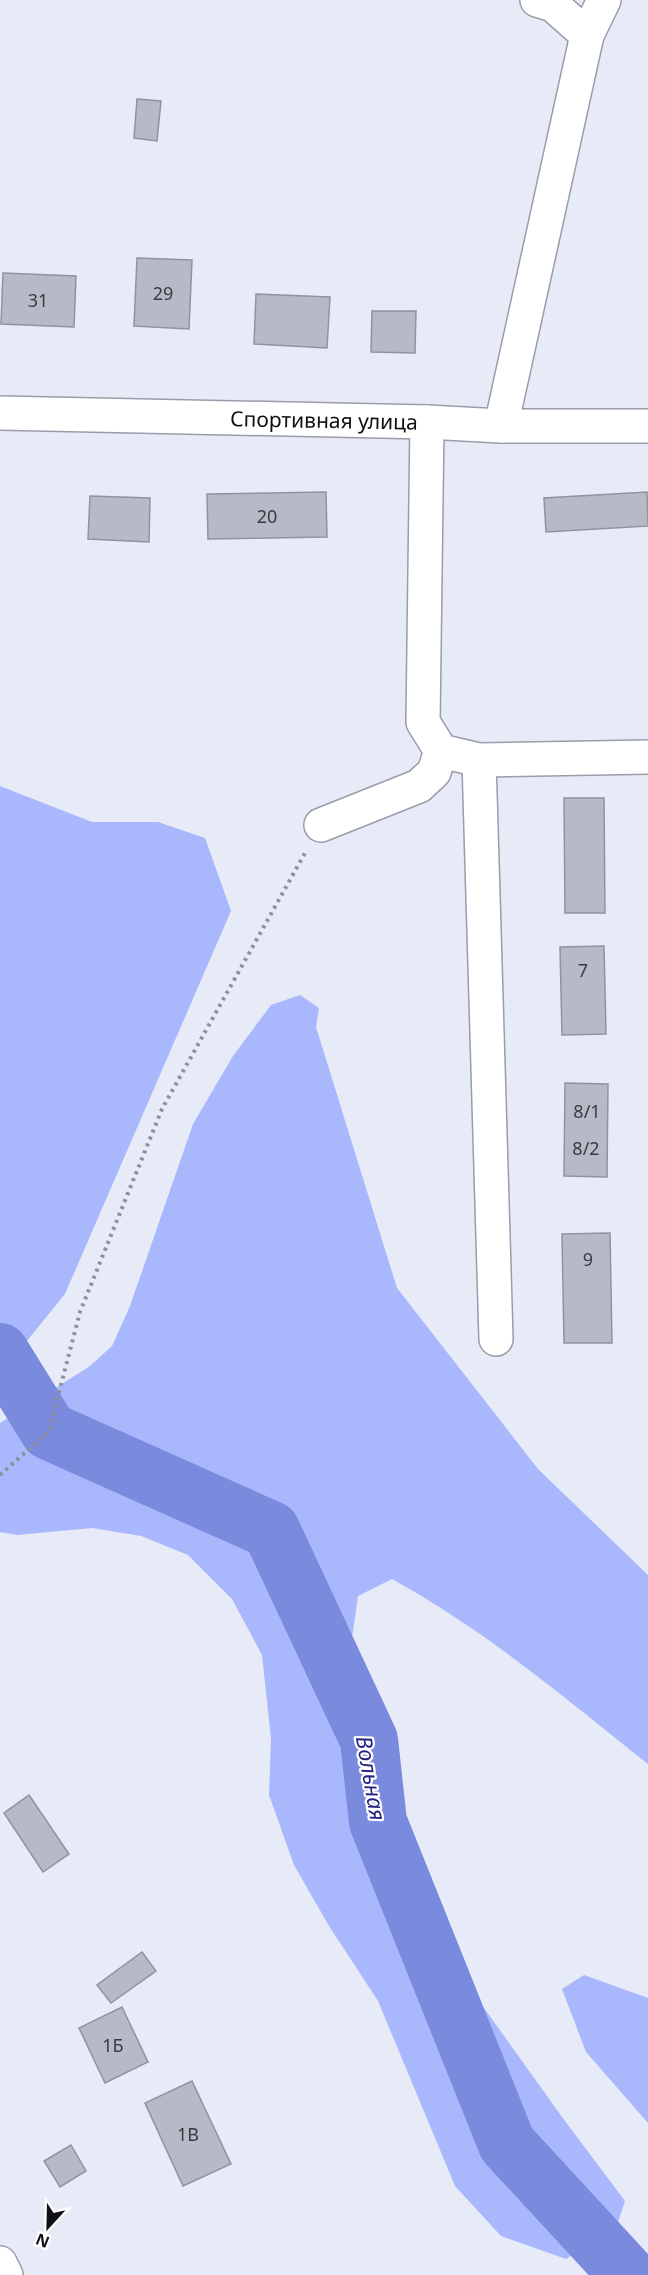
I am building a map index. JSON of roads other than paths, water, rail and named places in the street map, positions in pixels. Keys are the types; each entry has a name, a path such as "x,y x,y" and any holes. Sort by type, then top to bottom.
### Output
{"street":[{"path":"537,0 553,5 587,35"},
{"path":"501,426 587,35 604,0"},
{"name":"Спортивная улица","path":"0,413 427,422 501,426 648,426"},
{"path":"427,422 423,722 441,751 479,760 648,757"},
{"path":"321,825 419,786 434,772 441,751"},
{"path":"479,760 496,1339"},
{"path":"0,2263 6,2275"}],"waterway":[{"name":"Вольная","path":"0,1352 49,1431 271,1530 369,1740 378,1822 507,2144 628,2275"}]}
